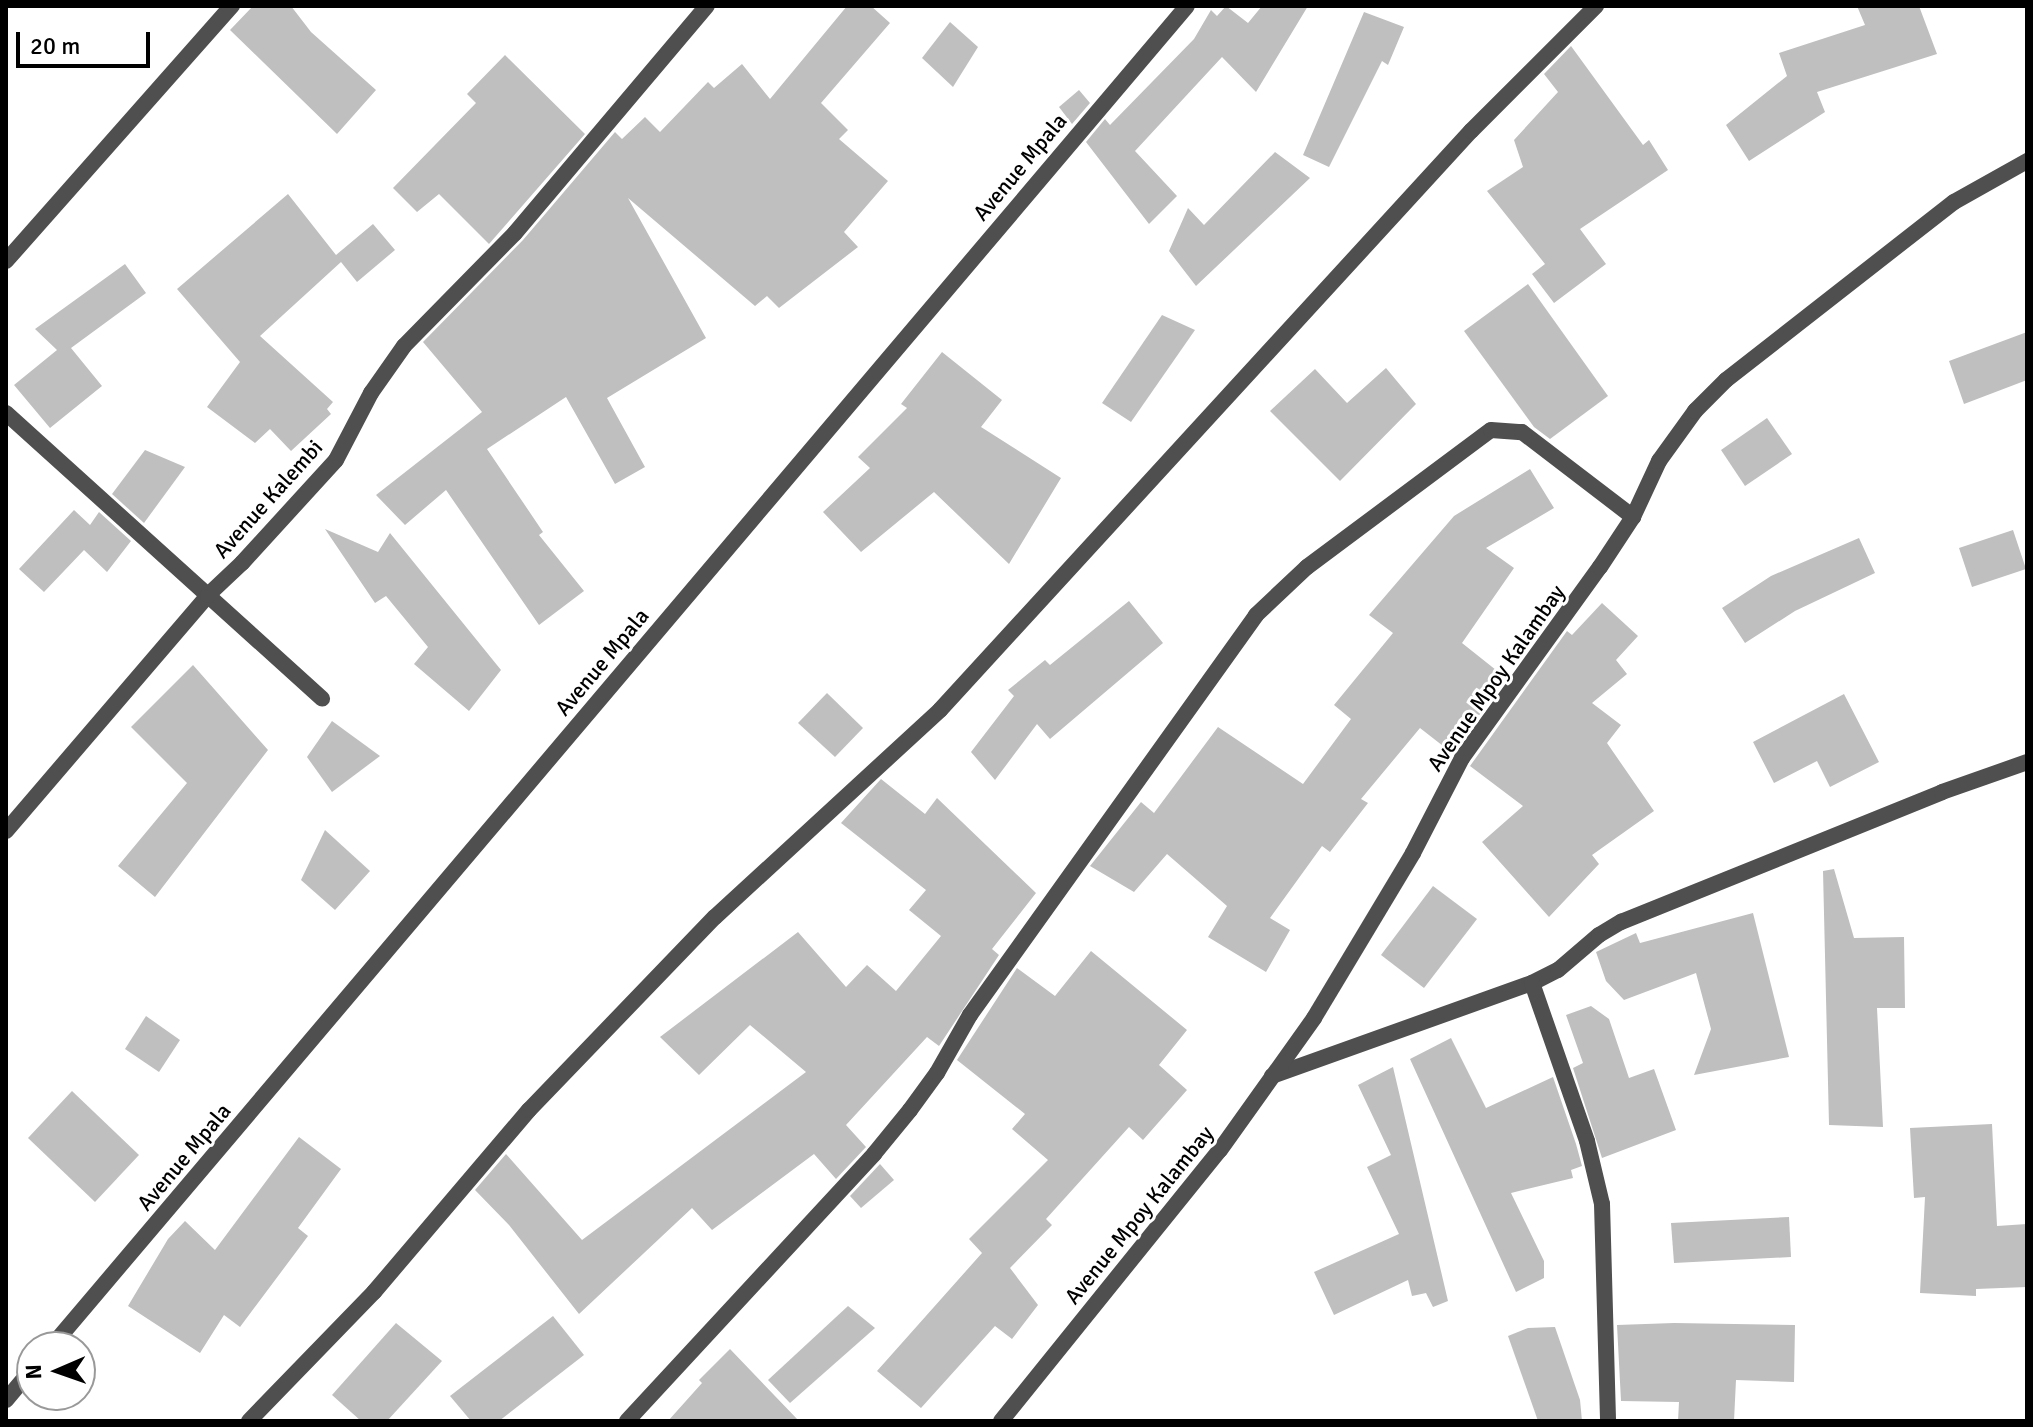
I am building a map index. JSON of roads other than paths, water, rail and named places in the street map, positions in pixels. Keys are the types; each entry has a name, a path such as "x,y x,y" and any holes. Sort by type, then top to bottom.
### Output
{"street":[{"path":"6,261 232,6"},
{"name":"Avenue Kalembi","path":"6,831 208,595 242,563 336,460 371,393 404,346 515,233 707,6"},
{"name":"Avenue Mpala","path":"65,1331 1187,6"},
{"path":"249,1421 374,1292 540,1098 715,917 940,710 1471,131 1596,6"},
{"name":"Avenue Mpoy Kalambay","path":"1001,1421 1220,1150 1314,1018 1405,866 1462,758 1546,645 1633,517 1671,443 1695,411 1726,380 1954,202 2027,161"},
{"path":"6,413 322,699"},
{"path":"627,1421 874,1154 910,1110 937,1073 970,1015 1256,615 1307,567 1491,430 1522,432 1633,517"},
{"path":"1272,1076 1532,983 1558,970 1599,935 1621,922 1942,792 2027,762"},
{"path":"1532,983 1587,1141 1602,1204 1608,1421"}]}
